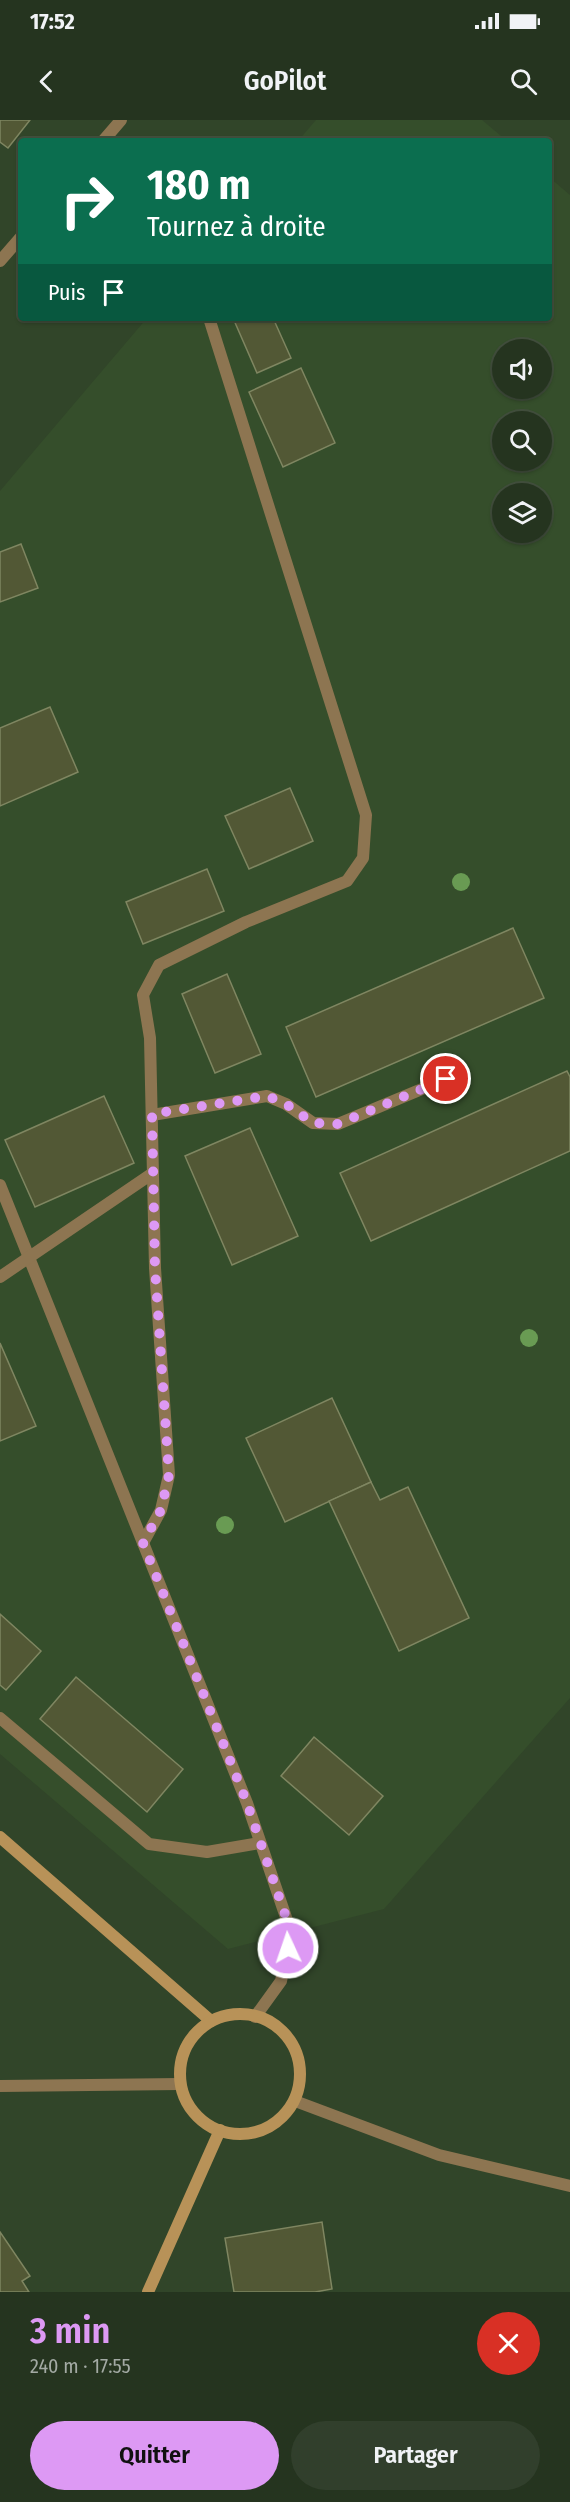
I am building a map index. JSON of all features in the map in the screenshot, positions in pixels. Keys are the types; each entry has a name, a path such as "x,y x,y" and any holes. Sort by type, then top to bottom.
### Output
{"main road":[{"path":"0,1837 212,2021"},
{"path":"233,2014 255,2017 275,2025 290,2040 299,2060 301,2081 295,2101 282,2119 263,2130 241,2134 220,2130 204,2122 188,2105 180,2084 180,2065 186,2047 196,2032 212,2021 233,2014"},
{"path":"148,2292 220,2130"}],"street":[{"path":"106,138 121,120"},
{"path":"0,261 18,240"},
{"path":"143,1543 161,1510 169,1475 155,1268 150,1038 143,994 159,965 246,922 347,881 363,858 366,815 210,321"},
{"path":"152,1114 267,1096 286,1104 313,1123 338,1124 446,1079"},
{"path":"0,1276 153,1173"},
{"path":"0,1185 247,1803 291,1932 281,1980 255,2017"},
{"path":"0,1718 149,1844 207,1852 260,1843"},
{"path":"0,2086 180,2084"},
{"path":"295,2101 439,2155 570,2186"}],"shaded area":[{"path":"316,120 482,120 503,138 301,138"},
{"path":"552,180 570,195 570,1698 384,1909 228,1949 0,1754 0,491 144,321 552,321"}],"building":[{"path":"0,120 30,120 8,148 0,142"},
{"path":"234,321 274,321 291,358 257,373"},
{"path":"301,368 335,443 283,467 249,392"},
{"path":"21,544 38,588 0,602 0,552"},
{"path":"50,707 78,772 0,806 0,728"},
{"path":"290,788 313,841 249,869 225,816"},
{"path":"207,869 224,911 143,944 126,902"},
{"path":"513,928 544,998 316,1097 286,1027"},
{"path":"227,974 261,1054 215,1073 182,994"},
{"path":"567,1071 570,1077 570,1151 371,1241 340,1173"},
{"path":"104,1096 134,1163 35,1207 5,1140"},
{"path":"250,1128 298,1236 232,1265 185,1156"},
{"path":"0,1343 36,1426 0,1441"},
{"path":"332,1398 371,1482 285,1522 246,1438"},
{"path":"371,1482 380,1500 408,1487 469,1618 399,1651 329,1501"},
{"path":"0,1614 41,1651 6,1690 0,1685"},
{"path":"76,1677 183,1769 147,1812 40,1719"},
{"path":"314,1737 383,1796 349,1835 281,1776"},
{"path":"322,2222 332,2289 315,2292 234,2292 225,2238"},
{"path":"0,2232 30,2276 22,2281 29,2292 0,2292"}],"route":[{"path":"288,1948 291,1932 247,1803 143,1543 161,1510 169,1475 155,1268 152,1114 267,1096 286,1104 313,1123 338,1124 446,1079"}]}
